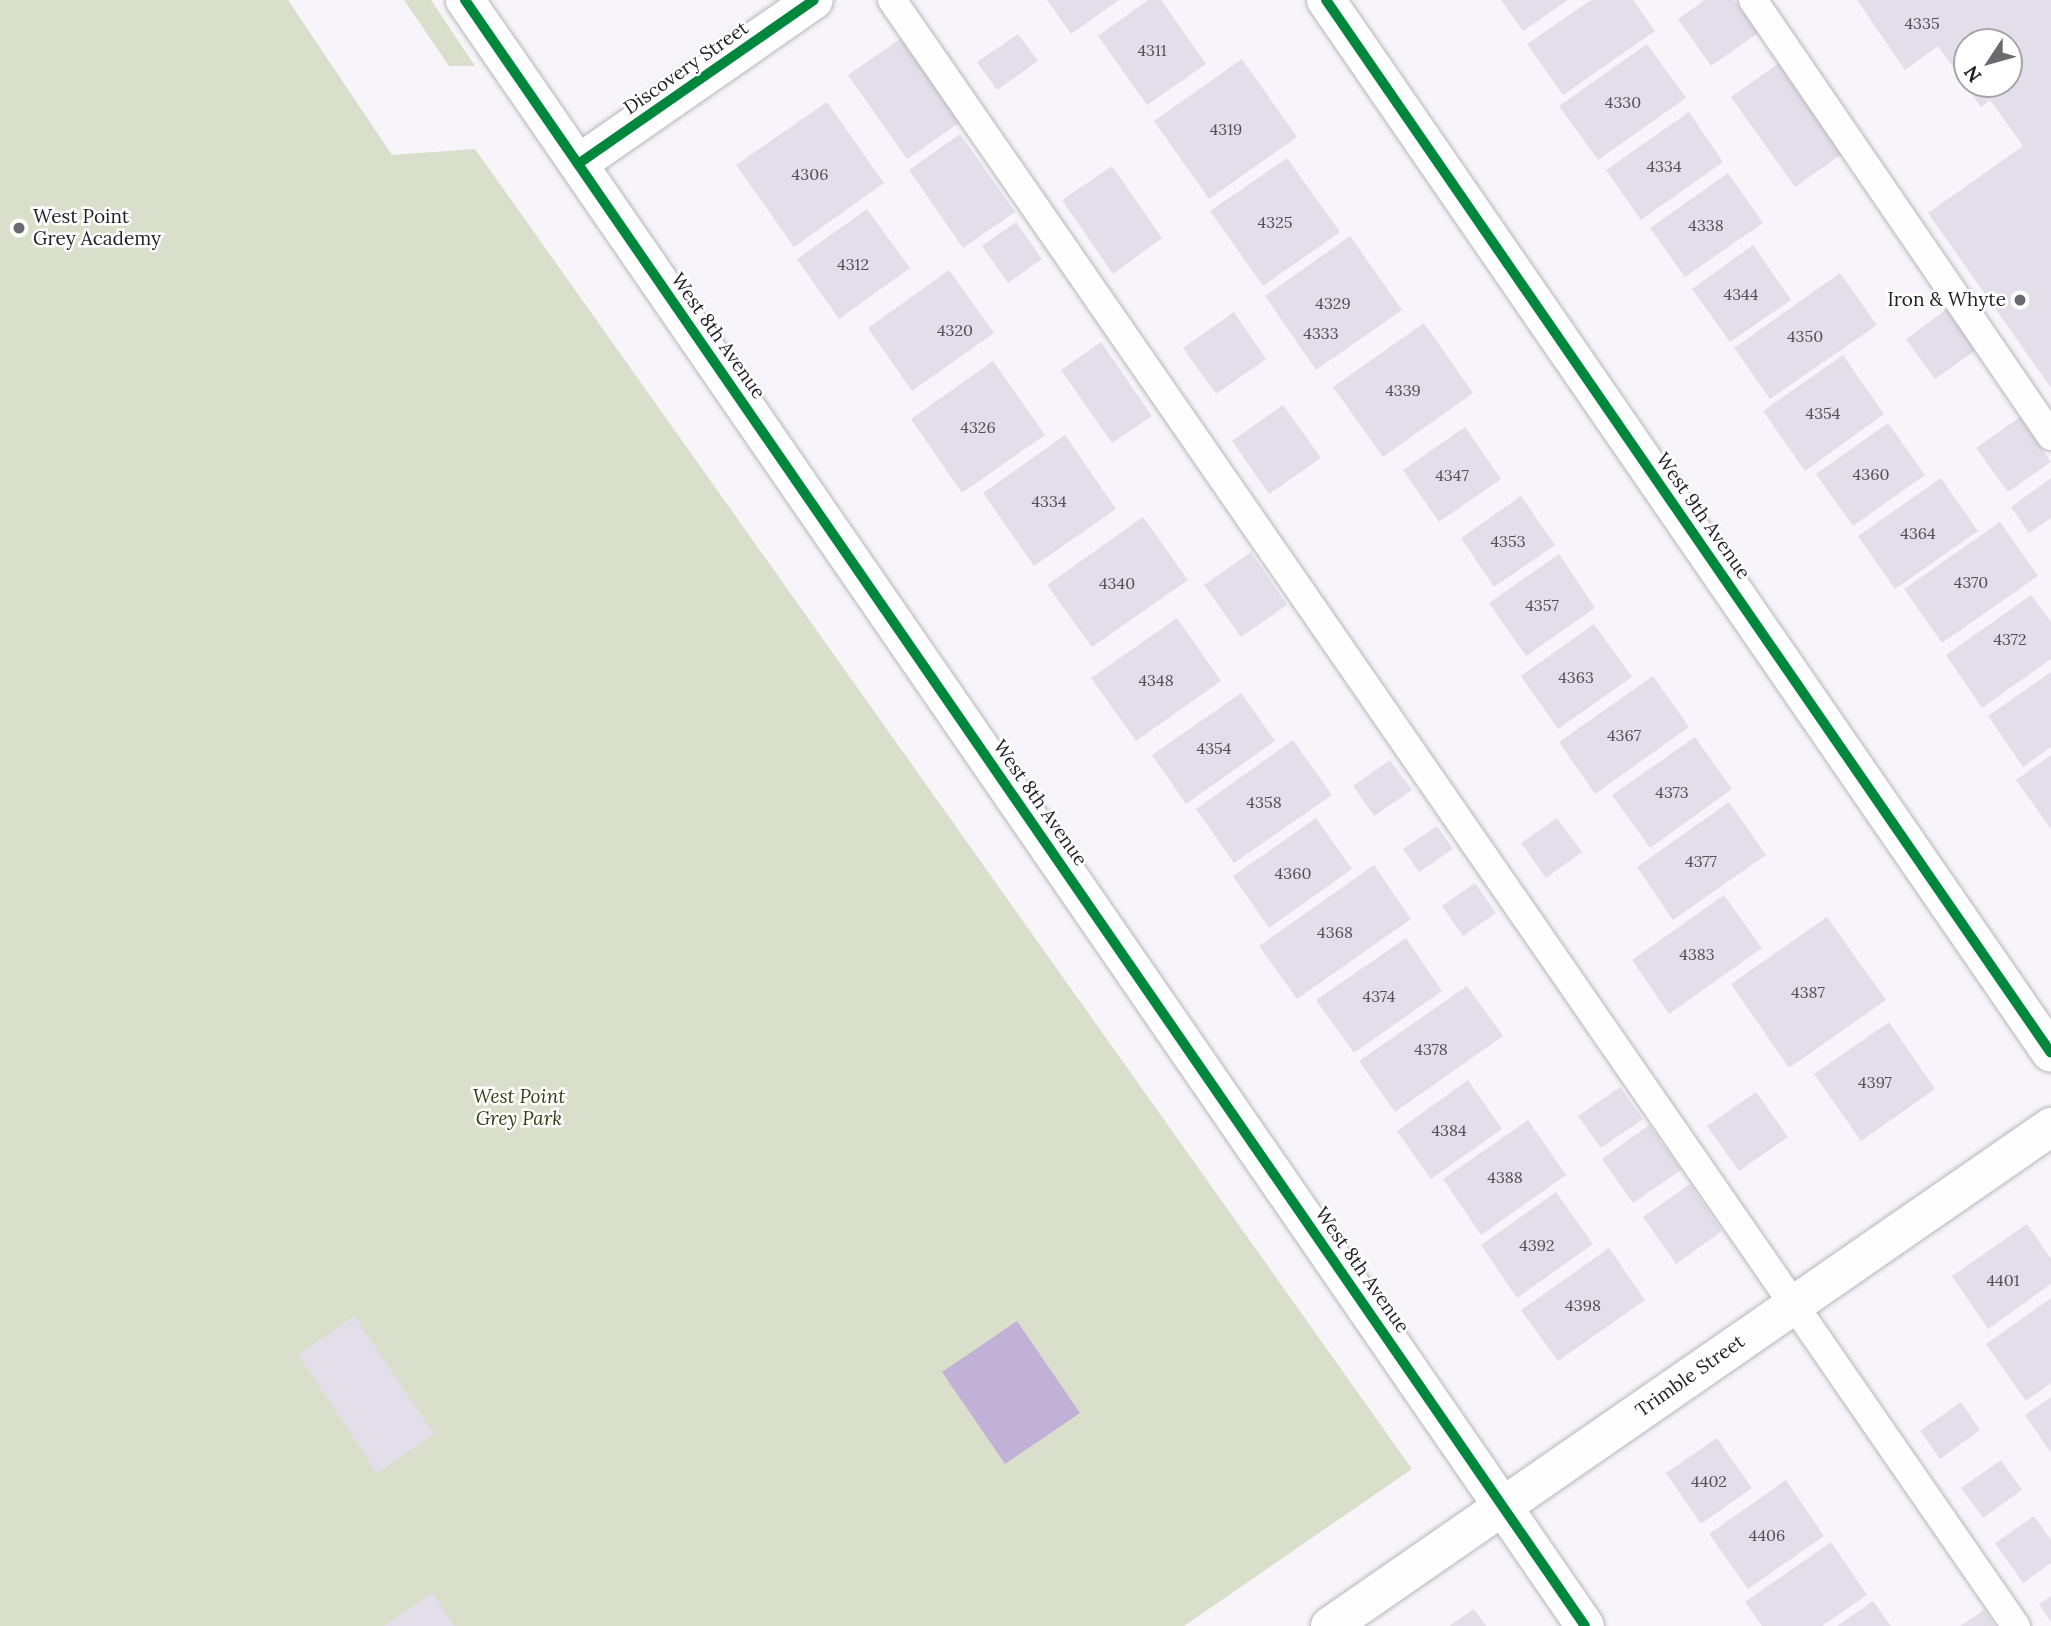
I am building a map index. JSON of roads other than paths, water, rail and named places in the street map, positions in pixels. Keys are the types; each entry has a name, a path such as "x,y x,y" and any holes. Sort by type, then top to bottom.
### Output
{"street":[{"name":"West 8th Avenue","path":"465,0 1585,1626"},
{"name":"Discovery Street","path":"578,164 814,0"},
{"name":"West 9th Avenue","path":"1326,0 2051,1053"},
{"name":"Trimble Street","path":"1330,1626 2051,1127"}],"lane":[{"path":"892,0 2015,1626"},
{"path":"1753,0 2051,436"}],"place":[{"name":"West Point Grey Academy","path":"19,228"},
{"name":"Iron & Whyte","path":"2020,300"}],"park label":[{"name":"West Point Grey Park","path":"519,1108"}]}
